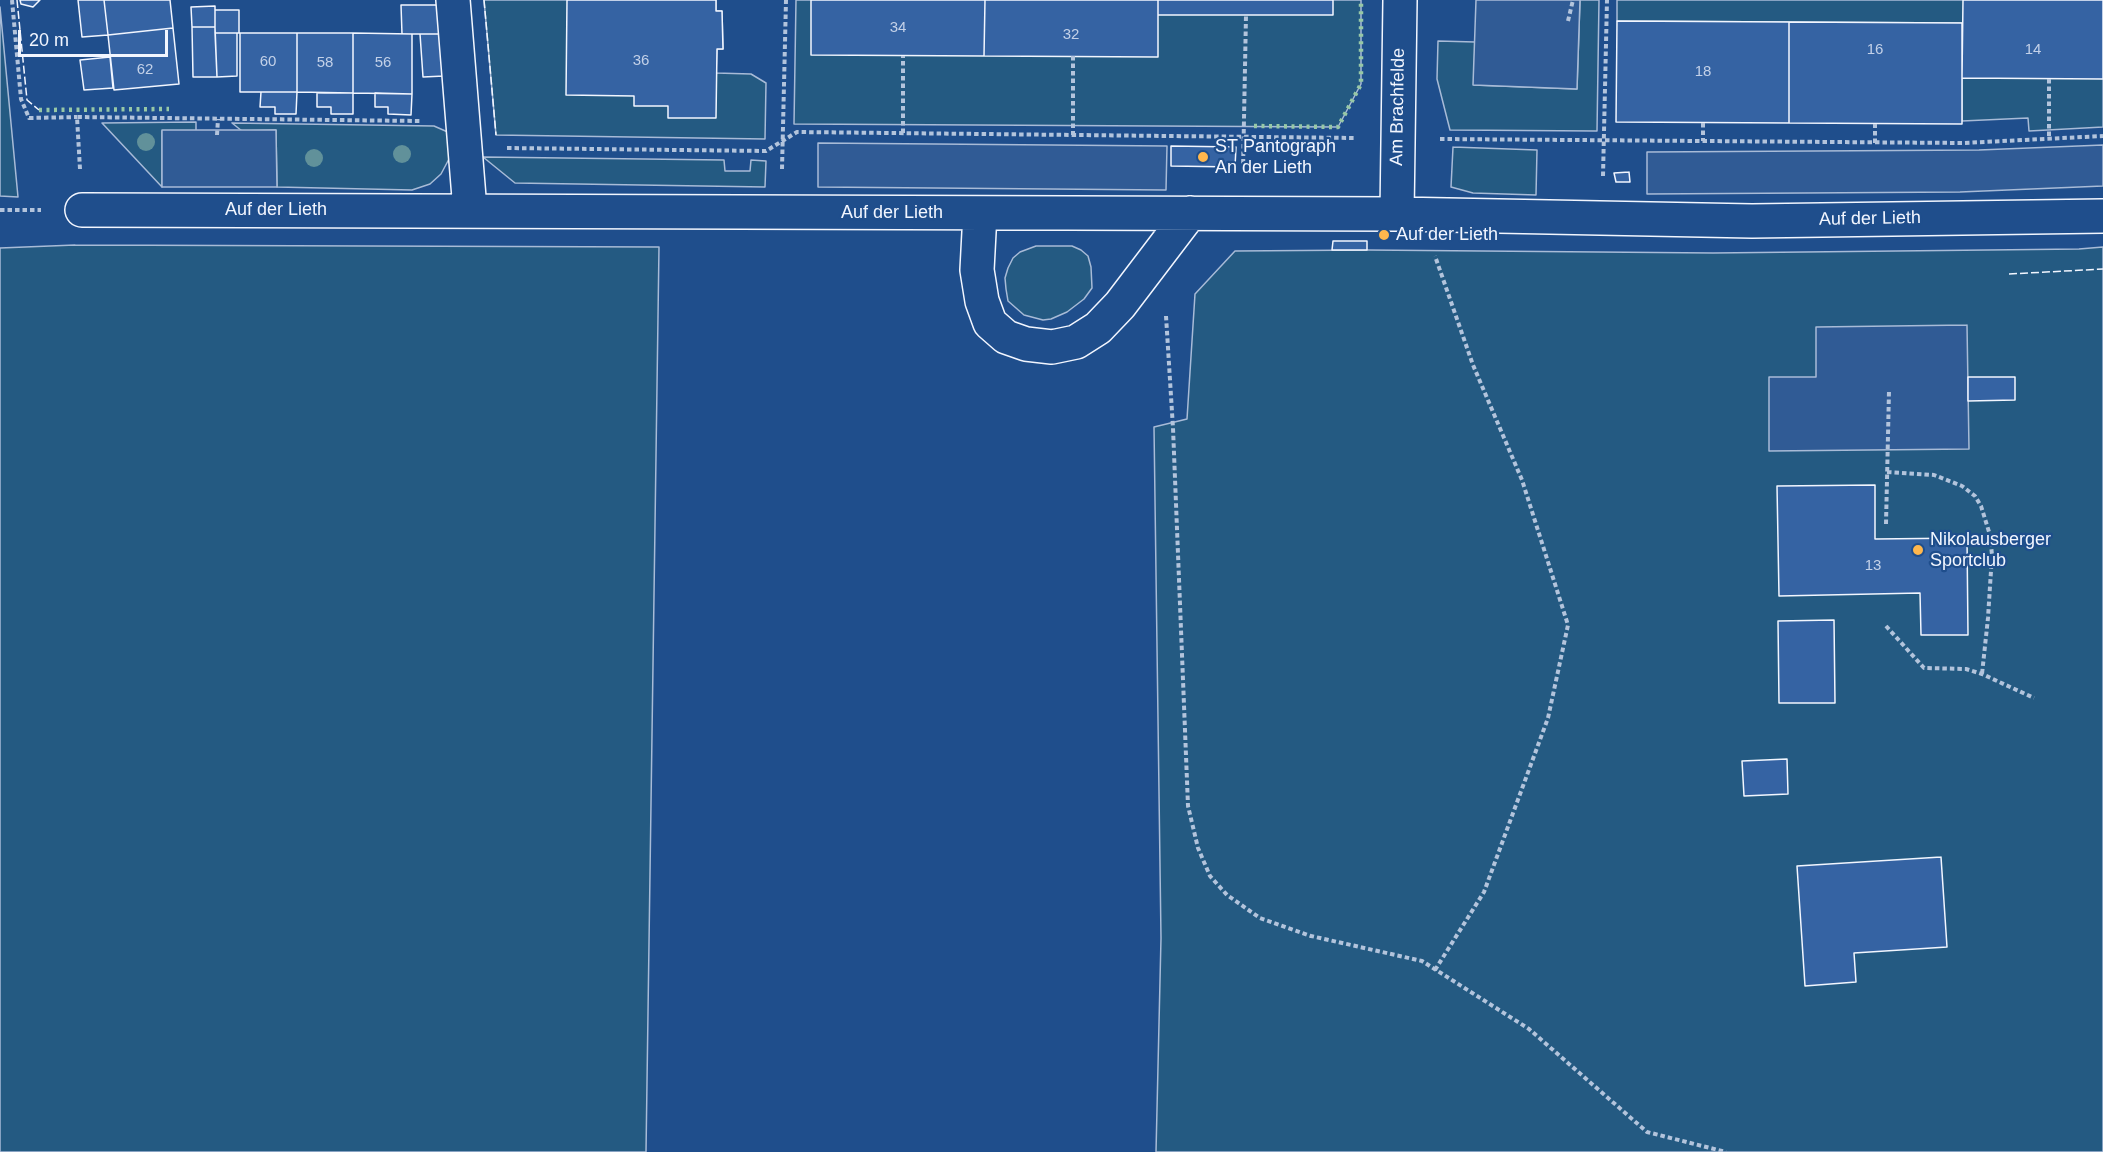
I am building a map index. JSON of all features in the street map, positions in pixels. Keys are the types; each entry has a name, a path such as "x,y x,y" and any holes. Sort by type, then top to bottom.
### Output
{"street":[{"path":"453,0 470,210"},
{"name":"Am Brachfelde","path":"1400,0 1409,214"},
{"name":"Auf der Lieth","path":"82,210 1409,214 1752,221 2103,216"},
{"path":"980,213 977,270 982,301 990,323 1006,338 1026,344 1052,347 1076,342 1098,328 1120,305 1190,213"}],"path":[{"path":"12,0 21,99 29,118 446,121 488,148 766,151 782,141"},
{"path":"781,212 786,0"},
{"path":"1568,21 1573,0"},
{"path":"1602,219 1607,0"},
{"path":"1242,214 1246,15"},
{"path":"903,56 903,133"},
{"path":"1073,56 1073,135"},
{"path":"2049,79 2049,139"},
{"path":"77,117 82,210"},
{"path":"217,135 218,119"},
{"path":"1703,123 1703,141"},
{"path":"1875,124 1875,143"},
{"path":"1409,214 1522,480 1568,625 1548,718 1484,892 1435,970"},
{"path":"1166,315 1173,428 1188,806 1198,848 1210,876 1227,895 1260,918 1311,936 1422,962 1529,1029 1647,1132 1726,1152"},
{"path":"1886,524 1889,391"},
{"path":"1887,472 1934,475 1962,486 1975,496 1981,506 1990,535 1992,555 1989,618 1982,674"},
{"path":"1886,626 1924,668 1966,669 2034,698"}],"shaded area":[{"path":"484,0 716,0 716,11 722,11 723,49 717,49 716,73 751,74 766,83 765,139 496,135"},
{"path":"796,0 1361,0 1361,84 1338,127 794,124"},
{"path":"1476,0 1580,0 1577,89 1473,85"},
{"path":"1580,0 1599,0 1597,131 1450,130 1437,79 1438,41 1475,42 1474,85 1577,89"},
{"path":"1617,0 2103,0 2103,127 2029,131 2028,118 1962,121 1962,23 1617,21"},
{"path":"0,7 18,197 0,196"},
{"path":"196,122 196,131 162,131 162,187 102,123"},
{"path":"232,123 434,126 450,133 449,159 441,174 430,184 412,190 277,187 276,130 242,131"},
{"path":"162,130 276,130 277,187 162,187"},
{"path":"818,143 1167,146 1166,190 818,187"},
{"path":"2103,145 2103,186 1960,192 1647,194 1647,152 1979,150"},
{"path":"1453,147 1537,150 1536,195 1473,193 1451,187"},
{"path":"483,157 724,160 725,171 750,171 751,160 766,161 765,187 515,183"},
{"path":"75,245 659,247 646,1152 0,1152 0,248"},
{"path":"1036,246 1072,246 1088,256 1091,267 1092,288 1084,299 1067,312 1051,319 1043,320 1024,315 1008,301 1005,278 1013,258 1020,252"},
{"path":"2103,247 2103,1152 1156,1152 1161,938 1154,427 1187,419 1195,294 1235,251 1713,253"},
{"path":"1967,325 1969,449 1769,451 1769,377 1816,377 1816,327"}],"building":[{"path":"20,0 40,0 33,7 21,4"},
{"path":"78,0 104,0 108,35 82,37"},
{"path":"104,0 170,0 173,28 108,35"},
{"path":"567,0 716,0 716,11 722,11 723,49 717,49 716,118 668,118 668,106 634,106 634,96 566,95"},
{"path":"811,0 985,0 984,56 811,55"},
{"path":"985,0 1158,0 1158,57 984,56"},
{"path":"1158,0 1333,0 1333,15 1158,15"},
{"path":"1963,0 2103,0 2103,79 1962,78"},
{"path":"401,5 438,5 442,34 402,34"},
{"path":"215,6 215,27 192,27 191,7"},
{"path":"215,10 239,10 239,33 215,33"},
{"path":"1617,21 1789,22 1789,123 1616,122"},
{"path":"1789,22 1962,23 1962,124 1789,123"},
{"path":"192,27 215,27 217,77 193,77"},
{"path":"173,28 179,84 114,90 108,35"},
{"path":"215,33 237,33 237,76 217,77"},
{"path":"240,33 297,33 297,92 240,92"},
{"path":"297,33 353,33 353,93 297,92"},
{"path":"353,33 412,34 412,94 353,93"},
{"path":"420,34 442,34 444,76 423,77"},
{"path":"110,57 113,88 84,90 80,60"},
{"path":"261,92 297,92 296,114 275,114 275,107 260,107"},
{"path":"317,93 353,93 353,114 331,114 331,107 317,107"},
{"path":"375,93 412,94 411,115 388,114 388,107 375,107"},
{"name":"ST Pantograph An der Lieth","path":"1171,146 1236,147 1235,167 1171,166"},
{"path":"1629,172 1630,182 1616,182 1614,173"},
{"path":"1333,241 1367,241 1367,250 1332,250"},
{"path":"1968,377 2015,377 2015,400 1968,401"},
{"path":"1875,485 1875,539 1967,538 1968,635 1921,635 1920,593 1779,596 1777,486"},
{"path":"1834,620 1835,703 1779,703 1778,621"},
{"path":"1787,759 1788,794 1744,796 1742,761"},
{"path":"1941,857 1947,947 1854,953 1856,982 1805,986 1797,866"}],"hedge":[{"path":"1254,126 1338,127 1361,84 1361,0"},
{"path":"39,110 169,109"}],"fence":[{"path":"17,0 27,100 39,110"},
{"path":"484,0 496,135"},
{"path":"2009,274 2103,269"}],"place":[{"name":"ST Pantograph An der Lieth","path":"1203,157"},
{"name":"Auf der Lieth","path":"1384,235"},
{"name":"Nikolausberger Sportclub","path":"1918,550"}]}
